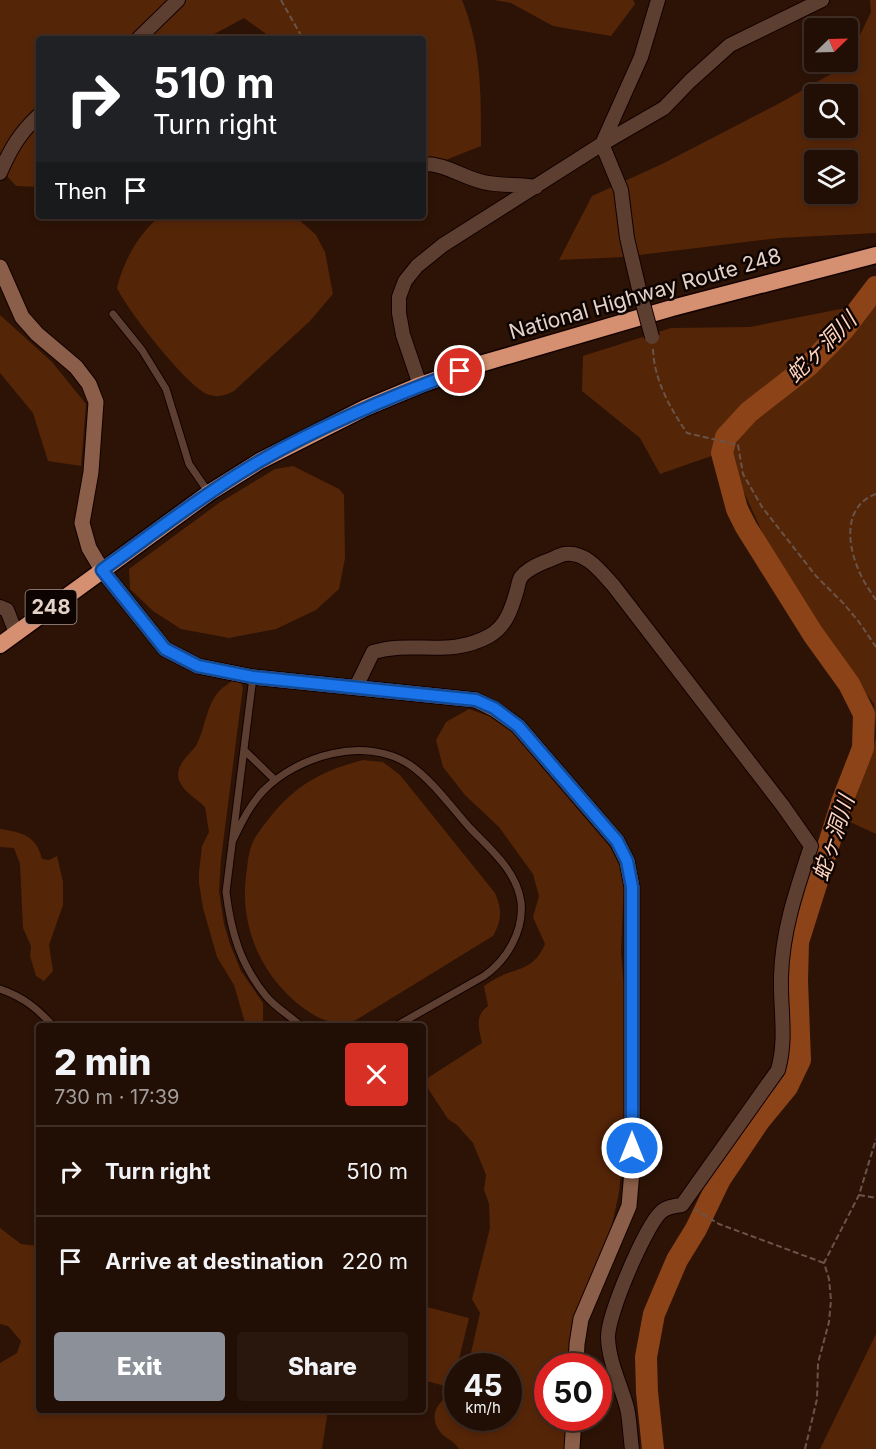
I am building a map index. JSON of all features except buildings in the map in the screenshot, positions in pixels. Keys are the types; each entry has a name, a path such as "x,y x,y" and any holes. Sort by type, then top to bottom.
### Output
{"highway":[{"name":"National Highway Route 248","path":"0,645 210,493 260,461 365,408 420,385 502,357 672,308 876,255"}],"main road":[{"path":"0,267 22,317 37,334 76,367 89,384 96,402 91,472 82,523 89,548 102,570 165,649 198,666 253,677 476,700 494,708 518,726 617,841 627,861 632,887 632,1159 629,1206 582,1319 577,1353"},
{"path":"572,1449 573,1431"}],"street":[{"path":"141,36 178,0"},
{"path":"652,337 627,238 621,190 602,144 641,57 658,0"},
{"path":"420,385 403,335 399,313 399,297 405,281 417,266 442,245 536,188 602,144 635,127 664,108 730,45 822,0"},
{"path":"0,173 11,148 36,118"},
{"path":"426,164 444,167 490,184 525,185 536,188"},
{"path":"356,687 373,651 390,647 438,649 463,647 491,635 504,623 511,610 520,578 529,569 565,554 578,554 595,565 613,585 783,806 811,846 796,891 783,945 781,979 784,1032 783,1053 778,1070 682,1205 662,1210 656,1217 636,1257 610,1321 608,1336 611,1355 618,1387 627,1409 632,1449"},
{"path":"0,607 7,610 16,633"}],"lane":[{"path":"113,314 142,350 166,389 189,464 210,493"},
{"path":"253,677 226,892 230,927 248,970 266,997 298,1023"},
{"path":"244,750 275,780"},
{"path":"232,842 252,804 275,780 301,764 329,755 358,751 373,752 397,758 421,773 506,867 521,899 521,920 512,944 504,959 495,969 401,1023"},
{"path":"0,989 18,995 40,1011 50,1023"}],"path":[{"path":"281,0 301,36"},
{"path":"652,337 653,358 664,393 687,433 738,446 743,474 762,507 816,576 859,622 876,647"},
{"path":"876,494 859,504 851,517 850,543 859,571 876,600"},
{"path":"805,1449 817,1399 818,1363 829,1322 831,1300 824,1263 859,1196 876,1138"},
{"path":"859,1196 876,1198"},
{"path":"688,1206 714,1221 824,1263"}],"shaded area":[{"path":"0,0 462,0 469,18 479,72 481,146 443,161 426,156 426,36 269,36 244,18 211,36 36,36 36,187 16,186 0,168"},
{"path":"494,0 633,0 635,4 611,36 553,26 511,3"},
{"path":"870,0 876,0 876,233 779,238 623,257 559,260 592,196 662,164 804,89 804,138 858,138 858,84 813,84 834,72 858,72 858,39 871,12"},
{"path":"158,219 298,219 316,235 325,252 333,294 310,321 234,391 217,396 207,394 185,377 172,362 144,329 117,288 123,268 133,248"},
{"path":"876,302 876,729 874,704 832,648 774,558 743,490 717,454 660,474 640,438 582,391 583,356 671,328 750,327"},
{"path":"0,315 52,362 86,404 81,466 48,461 33,413 0,373"},
{"path":"293,466 339,489 344,495 345,558 339,589 316,610 276,629 229,638 181,629 153,611 130,589 129,569 219,503 275,469"},
{"path":"238,678 243,687 219,891 224,924 230,944 241,971 263,1003 263,1023 245,1023 234,985 217,957 203,908 199,883 202,846 209,832 205,807 184,788 178,775 181,765 197,744 213,700 218,692"},
{"path":"469,709 497,719 511,731 610,847 622,870 624,883 621,952 625,998 624,1148 619,1192 611,1230 573,1353 534,1353 534,1431 566,1431 565,1449 459,1449 440,1432 435,1423 436,1411 444,1399 444,1431 522,1431 522,1353 471,1353 480,1313 472,1299 490,1228 489,1204 484,1190 486,1175 473,1143 457,1125 448,1119 426,1086 426,1079 482,1043 479,1018 488,1006 484,986 532,962 545,944 533,917 539,896 533,874 499,827 465,795 443,767 436,740 446,722"},
{"path":"876,739 876,834 848,821"},
{"path":"363,760 383,762 400,775 495,893 500,915 493,936 356,1020 334,1023 302,1007 287,994 263,963 249,927 245,889 247,869 251,848 257,835 291,795 312,780 336,768"},
{"path":"0,829 27,836 40,851 42,859 49,860 57,856 63,882 63,905 49,945 53,971 44,981 36,976 30,956 31,946 23,928 20,864 14,848 0,847"},
{"path":"0,1228 21,1244 36,1246 36,1413 328,1413 322,1449 0,1449 0,1363 17,1353 21,1341 8,1326 0,1324"},
{"path":"426,1307 469,1318 460,1353 444,1353 444,1386 426,1381"},
{"path":"876,1334 876,1449 820,1449"}],"waterway":[{"name":"蛇ヶ洞川","path":"653,1449 646,1357 654,1314 677,1260 696,1229 720,1179 759,1121 787,1087 800,1060 798,942 842,802 863,748 864,714 849,684 813,634 746,527 737,509 722,453 726,437 749,412 808,366 844,329 876,287"}],"route":[{"path":"460,371 365,408 260,461 210,493 102,570 165,649 198,666 253,677 476,700 494,708 518,726 617,841 627,861 632,887 632,1148"}]}
